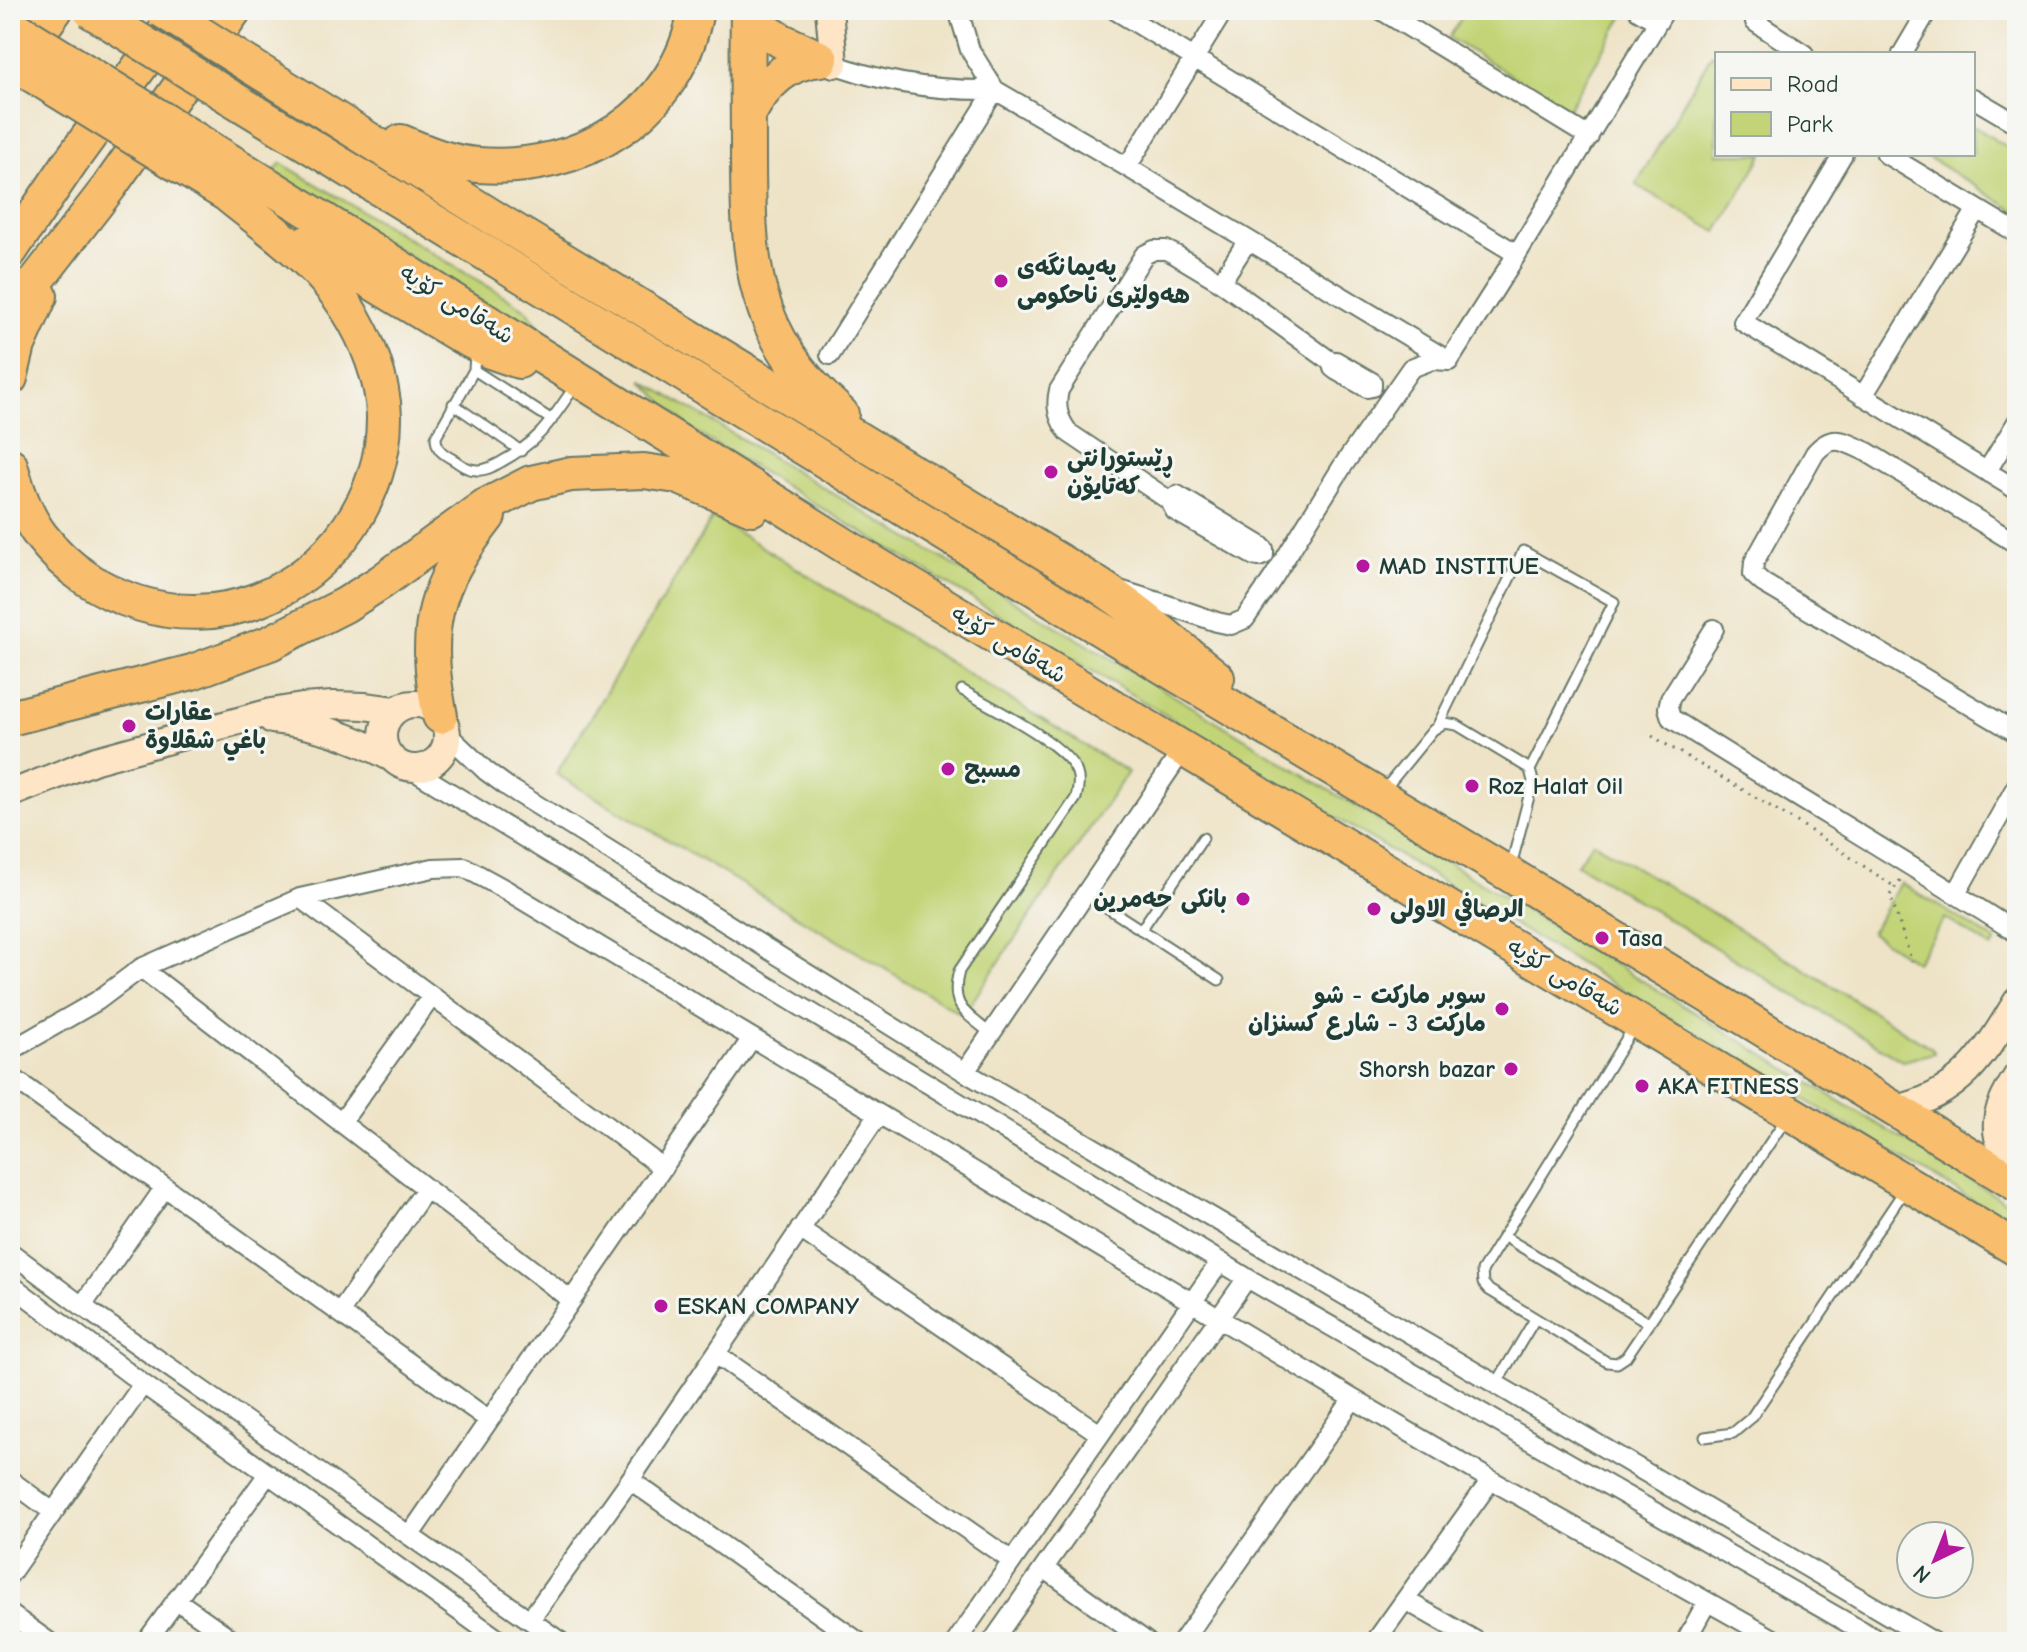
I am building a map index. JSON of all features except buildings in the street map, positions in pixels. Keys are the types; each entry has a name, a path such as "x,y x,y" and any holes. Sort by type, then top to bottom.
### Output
{"highway":[{"path":"10,73 55,10"},
{"path":"90,10 1096,626 2017,1184"},
{"path":"162,10 569,264 1095,583 1139,614 1307,752"},
{"path":"10,251 181,10"},
{"path":"10,315 119,174 234,10"},
{"path":"308,101 439,157 475,165 499,166 547,161 581,151 614,135 636,118 672,75 685,49 696,10"},
{"path":"748,15 749,236 752,262 765,311 788,356 803,376 829,404 889,457"},
{"path":"748,15 782,41 827,61"},
{"name":"شەقامی کۆیە","path":"10,25 188,153 579,380 855,552 2017,1249"},
{"path":"748,115 764,89 775,79 808,59 827,61"},
{"path":"10,61 188,153 229,196 310,263 330,284 354,320 372,358 384,414 379,459 369,492 340,541 304,575 282,589 233,608 207,612 181,612 140,605 102,590 69,566 41,536 20,500 10,465"},
{"path":"229,196 461,336 514,360 579,380"},
{"path":"10,378 27,322 76,230"},
{"path":"10,718 192,672 270,643 309,625 369,590 503,496 531,483 571,474 618,471 677,476 855,552"},
{"path":"444,725 435,691 431,650 436,605 465,546 503,496"}],"street":[{"path":"829,10 827,61 873,77 913,86 995,90"},
{"path":"958,10 970,50 995,90 1449,361"},
{"path":"1115,10 1517,254"},
{"path":"1127,167 1224,10"},
{"path":"1381,10 1589,137"},
{"path":"1449,361 1661,16 1638,10"},
{"path":"1762,10 1755,22 1801,52"},
{"path":"1903,52 1928,10"},
{"path":"830,355 995,90"},
{"path":"1975,99 2017,124"},
{"path":"1842,156 1743,322 2017,490"},
{"path":"1889,156 2017,233"},
{"path":"1863,396 1977,209"},
{"path":"1221,282 1248,240"},
{"path":"1170,501 1177,495 1184,499 1261,546 1264,555 1254,556 1175,511 1170,501 1069,433 1061,424 1057,413 1059,390 1144,255 1154,250 1166,250 1221,282 1333,363"},
{"path":"1095,583 1217,622 1231,625 1245,619 1342,467 1411,368 1432,360 1449,361"},
{"path":"1987,471 2017,422"},
{"path":"2017,544 1867,452 1850,444 1831,441 1815,453 1754,562 1753,574 1763,583 2017,733"},
{"path":"1714,629 1670,699 1668,708 1671,718 2017,933"},
{"path":"444,725 443,751 424,767 399,762 385,748 383,727 395,710 414,703 433,709 486,771 519,794 965,1072 1934,1642"},
{"path":"10,794 96,760 271,712 302,707 364,706 395,710"},
{"path":"241,720 263,719 307,725 350,738 399,762 1220,1262 1881,1642"},
{"path":"965,1072 1184,748"},
{"path":"1956,894 2017,785"},
{"path":"10,1051 97,1001 141,968 300,898 433,868 464,867 1353,1399 1779,1642"},
{"path":"300,898 663,1168"},
{"path":"141,968 571,1300"},
{"path":"341,1123 432,996"},
{"path":"1895,1109 1925,1101 1952,1085 1981,1058 2013,1018"},
{"path":"410,1535 752,1038"},
{"path":"10,1076 489,1420"},
{"path":"2017,1076 1998,1109 1996,1121 1998,1138 2017,1177"},
{"path":"530,1620 630,1480 878,1115"},
{"path":"82,1306 165,1187"},
{"path":"340,1312 426,1189"},
{"path":"800,1229 1100,1434"},
{"path":"10,1252 82,1306 561,1642"},
{"path":"956,1642 1220,1262"},
{"path":"992,1642 1247,1278"},
{"path":"10,1284 143,1384 502,1642"},
{"path":"716,1354 1012,1561"},
{"path":"10,1574 143,1384"},
{"path":"1182,1642 1353,1399"},
{"path":"146,1642 268,1474"},
{"path":"10,1480 53,1512"},
{"path":"630,1480 859,1642"},
{"path":"1375,1642 1491,1480"},
{"path":"1044,1568 1147,1642"},
{"path":"176,1600 236,1642"},
{"path":"1405,1600 1478,1642"},
{"path":"1685,1642 1707,1602"},
{"path":"10,1614 49,1642"}],"lane":[{"path":"461,336 475,354 474,370 453,404 436,443 444,454 465,467 482,470 521,451 544,432 579,380"},
{"path":"474,370 552,420"},
{"path":"453,404 521,451"},
{"path":"1379,796 1438,725 1523,551 1614,602 1530,770"},
{"path":"962,690 1048,740 1063,752 1077,772 1079,783 1076,798 959,971 956,1002 991,1034"},
{"path":"1438,725 1457,725 1530,770 1533,781 1509,874"},
{"path":"1141,930 1203,838"},
{"path":"1086,894 1219,980"},
{"path":"1638,1020 1482,1271 1483,1283 1489,1290 1535,1319 1607,1362 1617,1363 1626,1357 1790,1112"},
{"path":"1705,1437 1733,1433 1751,1418 1909,1184"},
{"path":"1503,1236 1649,1323"},
{"path":"1496,1384 1535,1319"}],"path":[{"path":"1652,736 1802,825 1895,887"},
{"path":"1904,878 1890,895 1912,962"}],"green space":[{"path":"1466,10 1626,12 1568,109 1449,38"},
{"path":"1712,54 1715,56 1715,156 1762,156 1717,232 1636,185"},
{"path":"1975,127 2017,153 2017,212 1926,156 1975,156"},
{"path":"281,163 526,309 553,346 273,173"},
{"path":"642,380 1201,712 2017,1209 2017,1227 690,429"},
{"path":"713,517 1128,772 963,1015 556,774"},
{"path":"1593,842 1735,926 1933,1049 1934,1053 1903,1061 1577,864"},
{"path":"1901,883 1996,941 1992,948 1945,918 1916,962 1871,933"}],"place":[{"name":"پەیمانگەی هەولێری ناحکومی","path":"1001,281"},
{"name":"ڕێستورانتی کەتایۆن","path":"1051,472"},
{"name":"MAD INSTITUE","path":"1363,566"},
{"name":"عقارات باغي شقلاوة","path":"129,726"},
{"name":"مسبح","path":"948,769"},
{"name":"Roz Halat Oil","path":"1472,786"},
{"name":"بانكی حه‌مرین","path":"1243,899"},
{"name":"الرصافي الاولى","path":"1374,909"},
{"name":"Tasa","path":"1602,938"},
{"name":"سوبر ماركت - شو ماركت 3 - شارع كسنزان","path":"1502,1009"},
{"name":"Shorsh bazar","path":"1511,1069"},
{"name":"AKA FITNESS","path":"1642,1086"},
{"name":"ESKAN COMPANY","path":"661,1306"}]}
